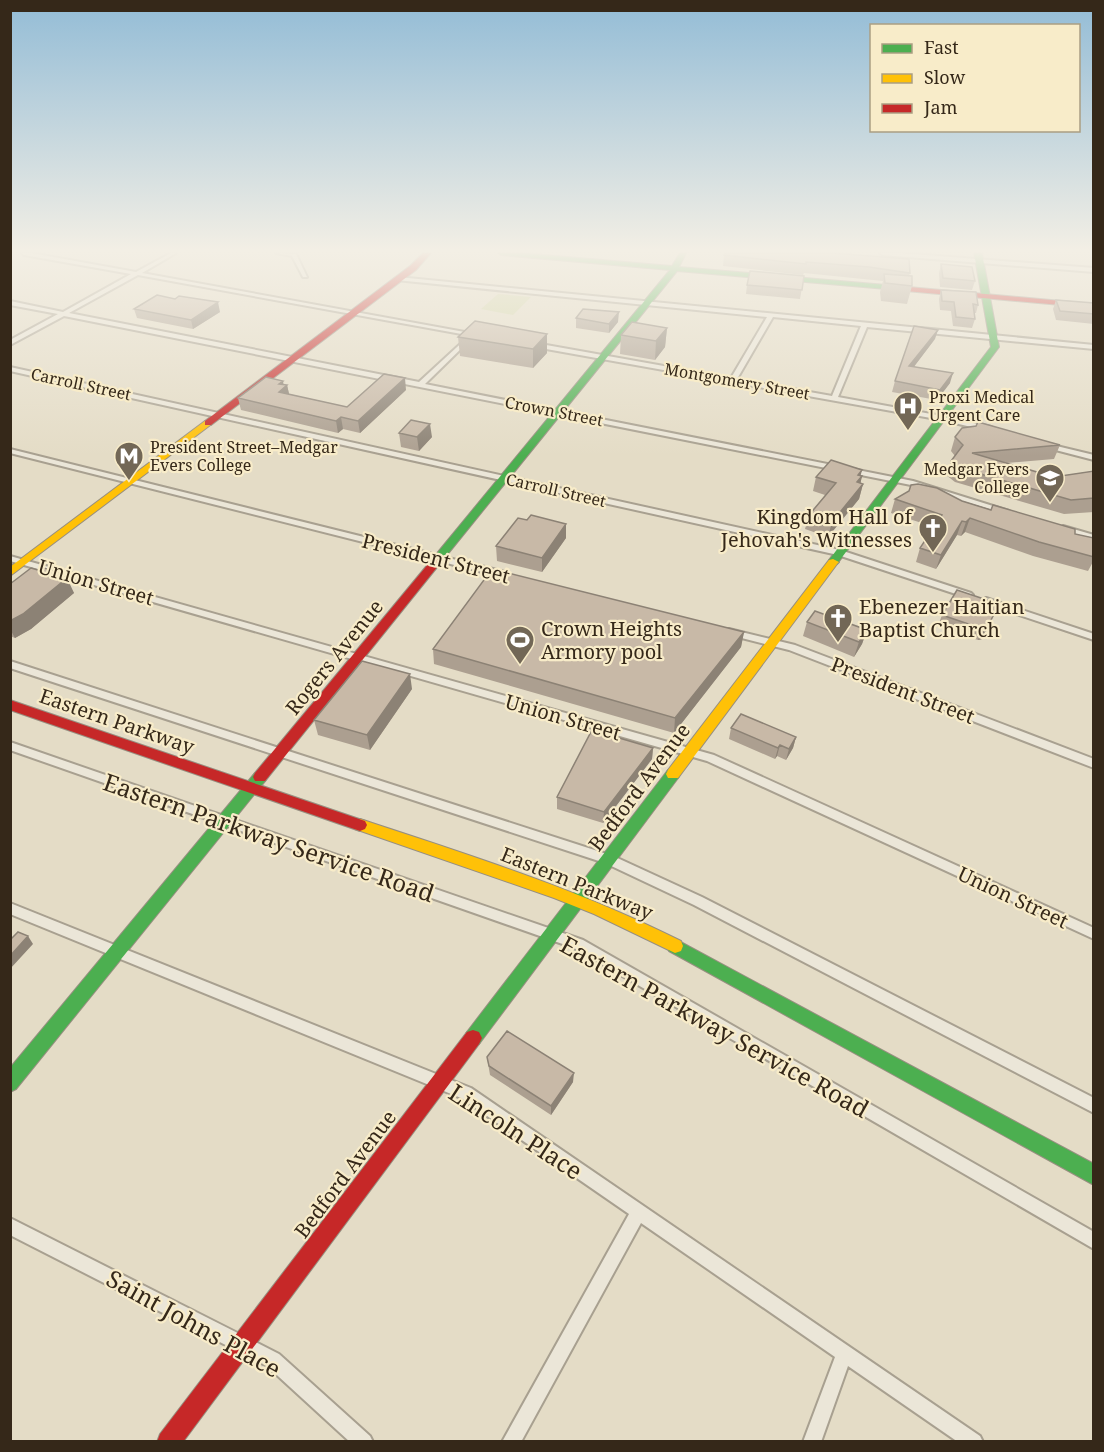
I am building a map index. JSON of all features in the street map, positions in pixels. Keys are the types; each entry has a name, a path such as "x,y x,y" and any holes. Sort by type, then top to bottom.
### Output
{"main road":[{"path":"10,573 342,321"},
{"name":"Rogers Avenue","path":"10,1083 633,321"},
{"path":"991,321 994,337"},
{"name":"Bedford Avenue","path":"168,1442 942,418 995,347 994,337"},
{"name":"Eastern Parkway","path":"10,705 577,900 650,932 1094,1176"}],"street":[{"path":"10,343 51,321"},
{"name":"Crown Street","path":"97,321 896,479 1014,514"},
{"path":"402,321 492,337"},
{"path":"733,381 768,321"},
{"path":"825,321 1094,347"},
{"path":"834,399 865,325"},
{"path":"420,385 474,334"},
{"name":"Montgomery Street","path":"526,343 942,418 992,430"},
{"name":"Carroll Street","path":"10,369 840,553 1094,637"},
{"path":"1037,442 1094,458"},
{"name":"President Street","path":"10,451 517,578"},
{"path":"1060,527 1094,538"},
{"name":"Union Street","path":"10,558 710,758 1094,934"},
{"name":"President Street","path":"721,630 792,647 1094,764"},
{"path":"10,664 609,859 698,901 1094,1106"},
{"name":"Eastern Parkway Service Road","path":"10,746 578,944 1094,1241"},
{"name":"Lincoln Place","path":"10,908 466,1093 974,1442"},
{"path":"511,1442 638,1213"},
{"name":"Saint Johns Place","path":"10,1226 273,1360 364,1442"},
{"path":"812,1442 845,1352"}],"building":[{"path":"475,321 547,334 533,349 458,337"},
{"path":"591,321 612,321 609,324"},
{"path":"632,322 667,328 656,341 621,335"},
{"path":"914,326 938,330 909,366 953,373 940,390 895,381"},
{"path":"384,374 405,378 358,421 341,417 336,421 238,398 266,377 283,381 279,384 287,385 279,392 347,407"},
{"path":"411,420 430,424 417,437 399,433"},
{"path":"978,422 1060,445 972,453 1054,477 1094,471 1094,498 1071,500 960,468 951,461 963,445 955,437 962,428 976,426"},
{"path":"831,460 862,470 858,475 862,476 857,482 863,484 832,522 809,515 836,483 816,477"},
{"path":"911,485 937,488 962,501 991,510 993,505 1075,529 1075,534 1094,538 1094,557 1039,542 970,518 966,522 962,521 941,555 920,548 942,515 895,499 909,491"},
{"path":"531,515 566,524 542,558 496,546 518,518 527,520"},
{"path":"31,568 41,571 44,568 61,573 58,576 67,578 23,614 10,621 10,584"},
{"path":"492,569 744,632 675,718 433,649"},
{"path":"957,590 999,604 987,628 983,629 942,615"},
{"path":"815,611 867,630 859,642 807,622"},
{"path":"362,661 410,674 367,735 314,720"},
{"path":"741,714 796,737 789,749 780,745 778,748 731,728"},
{"path":"592,730 653,748 604,812 557,797"},
{"path":"18,932 28,936 10,956 10,940"},
{"path":"507,1031 574,1073 551,1106 489,1066 487,1057"}],"traffic: fast":[{"path":"438,559 633,321"},
{"path":"833,562 995,347 990,321"},
{"path":"473,1038 673,774"},
{"path":"10,1083 260,777"},
{"path":"675,946 1094,1175"}],"traffic: slow":[{"path":"10,573 208,423"},
{"path":"673,774 833,562"},
{"path":"360,825 560,894 638,927 675,946"}],"traffic: jam":[{"path":"208,423 343,321"},
{"path":"260,777 438,559"},
{"path":"10,705 360,825"},
{"path":"168,1442 473,1038"}],"place":[{"name":"Proxi Medical Urgent Care","path":"908,432"},
{"name":"President Street–Medgar Evers College","path":"129,482"},
{"name":"Medgar Evers College","path":"1050,504"},
{"name":"Kingdom Hall of Jehovah's Witnesses","path":"933,554"},
{"name":"Ebenezer Haitian Baptist Church","path":"838,644"},
{"name":"Crown Heights Armory pool","path":"520,666"}]}
